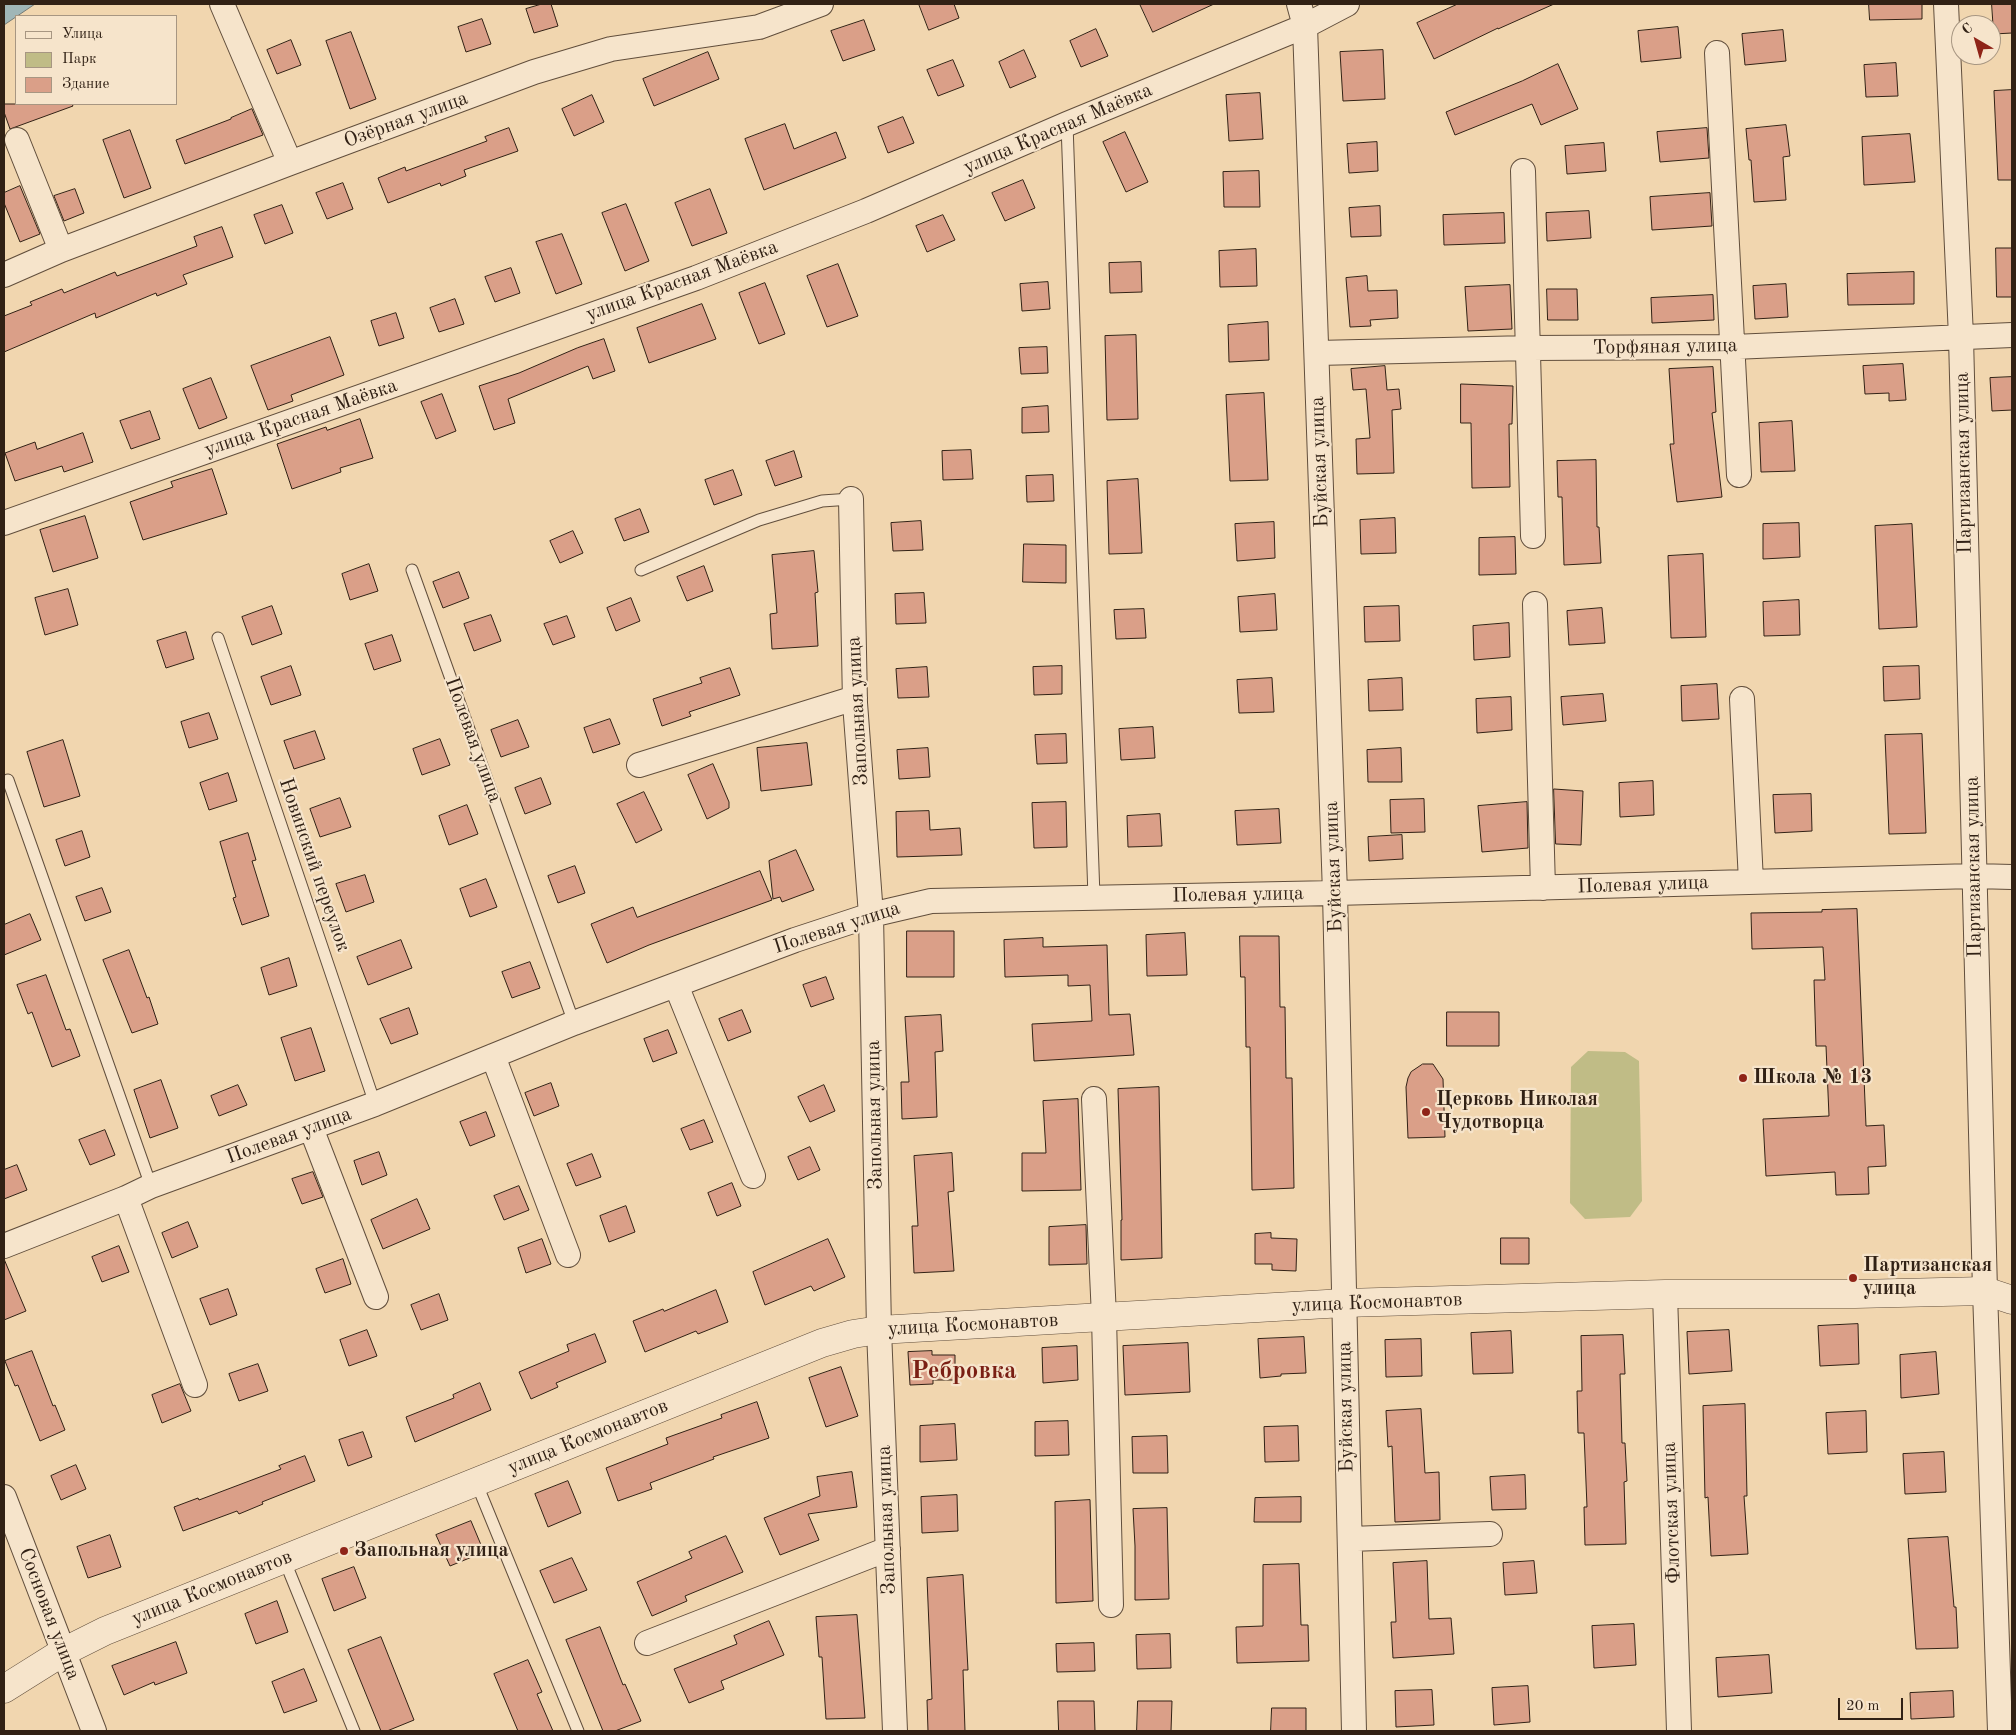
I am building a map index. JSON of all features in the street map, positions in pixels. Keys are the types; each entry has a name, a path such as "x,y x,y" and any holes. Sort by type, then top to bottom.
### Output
{"street":[{"path":"222,4 290,163"},
{"name":"Озёрная улица","path":"4,275 61,250 534,72 611,49 759,27 820,4"},
{"name":"улица Красная Маёвка","path":"4,523 696,278 866,211 1067,124 1302,15 1347,4"},
{"name":"Партизанская улица","path":"1946,4 1961,337 1985,1291 2000,1731"},
{"name":"Буйская улица","path":"1302,15 1317,353 1335,893 1354,1731"},
{"path":"1716,53 1739,475"},
{"path":"17,140 61,250"},
{"path":"1523,171 1533,536"},
{"name":"Торфяная улица","path":"1317,353 1529,348 1733,347 2012,335"},
{"name":"Запольная улица","path":"851,499 855,698 871,915 879,1330 895,1731"},
{"path":"1535,604 1543,888"},
{"path":"639,765 855,698"},
{"path":"1742,699 1751,882"},
{"name":"Полевая улица","path":"4,1246 126,1198 151,1186 375,1104 574,1023 795,940 871,915 931,901 1335,893 1974,876 2012,877"},
{"path":"676,985 753,1176"},
{"path":"493,1056 568,1255"},
{"path":"1094,1099 1104,1317 1111,1606"},
{"path":"311,1128 376,1297"},
{"path":"126,1198 195,1385"},
{"name":"улица Космонавтов","path":"4,1689 63,1652 105,1630 822,1343 853,1334 879,1330 1344,1303 1665,1294 1855,1294 1985,1291 2012,1300"},
{"name":"Флотская улица","path":"1665,1294 1679,1731"},
{"name":"Сосновая улица","path":"4,1497 94,1731"},
{"path":"1350,1539 1490,1534"},
{"path":"646,1643 888,1549"}],"lane":[{"path":"1067,124 1094,897"},
{"path":"641,570 759,520 822,501 851,499"},
{"name":"Полевая улица","path":"412,570 574,1023"},
{"name":"Новинский переулок","path":"218,638 375,1104"},
{"path":"8,780 151,1186"},
{"path":"476,1482 578,1731"},
{"path":"284,1559 354,1731"}],"green space":[{"path":"1588,1051 1625,1052 1639,1061 1642,1201 1630,1217 1585,1219 1570,1203 1571,1067"}],"shaded area":[{"path":"4,4 35,4 19,15 15,15 15,18 4,25"}],"building":[{"path":"542,4 551,4 558,26 534,33 526,9"},
{"path":"919,4 954,4 959,18 929,30"},
{"path":"1140,4 1214,4 1153,32"},
{"path":"1458,4 1554,4 1498,28 1434,59 1417,23"},
{"path":"1869,4 1922,4 1922,19 1870,20"},
{"path":"1992,4 2012,4 2012,33 2001,34 2001,15 1993,15"},
{"path":"482,19 491,44 466,52 458,27"},
{"path":"864,20 875,50 843,61 831,31"},
{"path":"1678,27 1681,58 1641,62 1638,31"},
{"path":"1096,29 1108,56 1081,67 1070,41"},
{"path":"1783,30 1786,61 1745,65 1742,34"},
{"path":"351,32 376,99 350,109 326,41"},
{"path":"291,40 301,65 277,74 267,50"},
{"path":"1024,50 1036,77 1010,88 999,62"},
{"path":"1383,50 1385,99 1343,101 1340,52"},
{"path":"708,52 719,79 654,106 643,79"},
{"path":"953,60 964,86 938,96 927,70"},
{"path":"1896,63 1898,96 1866,97 1864,65"},
{"path":"1558,64 1578,109 1541,125 1532,104 1455,135 1446,112"},
{"path":"2012,90 2012,180 1998,180 1994,91"},
{"path":"1260,93 1263,139 1229,141 1226,95"},
{"path":"592,95 604,122 574,136 562,109"},
{"path":"4,104 73,106 10,129 4,112"},
{"path":"252,109 263,135 185,164 176,140"},
{"path":"903,117 914,143 888,153 878,127"},
{"path":"785,124 794,149 836,132 846,158 764,190 745,139"},
{"path":"1786,125 1790,156 1783,157 1786,200 1754,202 1751,160 1749,160 1746,129"},
{"path":"509,128 518,151 464,170 466,176 441,186 440,183 388,203 378,178 405,167 406,171 487,141 485,137"},
{"path":"1707,128 1709,158 1660,162 1657,132"},
{"path":"130,130 151,188 124,198 103,140"},
{"path":"1125,132 1148,182 1126,192 1103,142"},
{"path":"1910,134 1915,182 1864,185 1862,137"},
{"path":"1377,142 1378,171 1349,173 1347,144"},
{"path":"1604,143 1606,171 1567,174 1565,146"},
{"path":"1259,171 1260,207 1224,207 1223,172"},
{"path":"1023,180 1035,208 1005,221 992,193"},
{"path":"343,183 353,209 327,219 316,193"},
{"path":"20,186 40,234 20,242 4,203 4,193"},
{"path":"75,189 84,213 64,221 54,196"},
{"path":"710,189 727,233 692,246 675,203"},
{"path":"1710,193 1712,226 1652,230 1650,197"},
{"path":"626,204 649,261 625,271 602,213"},
{"path":"282,205 293,233 265,244 254,215"},
{"path":"1380,206 1381,236 1351,237 1349,208"},
{"path":"1589,211 1591,238 1547,241 1546,213"},
{"path":"1504,213 1505,243 1444,245 1443,215"},
{"path":"943,215 955,240 927,252 916,226"},
{"path":"222,227 233,257 183,275 187,284 157,296 156,293 96,318 95,313 4,352 4,316 32,305 30,302 62,289 64,293 115,272 117,276 197,246 194,237"},
{"path":"562,234 582,284 556,294 536,242"},
{"path":"1996,248 2012,248 2012,297 1997,297"},
{"path":"1256,249 1257,286 1220,287 1219,251"},
{"path":"1141,262 1142,292 1110,293 1109,263"},
{"path":"838,264 858,316 827,327 807,276"},
{"path":"511,268 520,293 495,302 485,277"},
{"path":"1914,272 1914,304 1848,305 1847,274"},
{"path":"1367,276 1368,291 1397,290 1398,318 1370,320 1371,326 1350,327 1346,278"},
{"path":"1048,282 1050,309 1022,311 1020,284"},
{"path":"765,283 785,334 759,344 739,293"},
{"path":"1786,284 1788,317 1755,319 1753,286"},
{"path":"1510,285 1512,329 1468,331 1465,287"},
{"path":"1547,289 1577,289 1578,320 1548,320"},
{"path":"1713,295 1714,320 1652,323 1651,298"},
{"path":"455,299 464,324 439,332 430,308"},
{"path":"702,304 716,339 649,363 637,328"},
{"path":"396,313 404,338 379,346 371,321"},
{"path":"1268,322 1269,360 1229,362 1228,325"},
{"path":"1136,335 1138,419 1107,420 1105,336"},
{"path":"330,337 344,375 291,395 293,401 268,410 251,366"},
{"path":"604,339 615,371 593,379 588,366 508,399 515,423 494,430 479,386 519,373 577,348"},
{"path":"1047,347 1048,373 1021,374 1019,348"},
{"path":"1903,364 1906,400 1889,401 1889,393 1865,394 1863,366"},
{"path":"1385,366 1387,390 1399,389 1401,409 1392,410 1394,473 1357,474 1356,439 1370,438 1366,389 1353,390 1351,369"},
{"path":"1713,367 1716,412 1712,413 1722,497 1677,502 1670,444 1674,444 1669,369"},
{"path":"2012,377 2012,410 1992,411 1990,378"},
{"path":"211,378 227,418 199,429 183,389"},
{"path":"1461,384 1513,386 1512,424 1509,424 1510,487 1472,488 1471,423 1461,423"},
{"path":"1264,393 1268,480 1230,481 1226,395"},
{"path":"442,394 456,431 436,439 421,402"},
{"path":"1048,406 1049,432 1022,433 1022,408"},
{"path":"150,411 160,439 131,449 120,421"},
{"path":"360,419 373,458 340,468 341,472 292,489 277,444 326,427 327,430"},
{"path":"1792,421 1795,471 1761,472 1759,423"},
{"path":"83,433 93,462 64,472 62,466 15,481 5,453 35,442 37,449"},
{"path":"971,450 973,479 943,480 942,451"},
{"path":"794,451 802,477 775,486 766,461"},
{"path":"1596,460 1597,527 1599,527 1601,563 1564,565 1562,497 1558,497 1557,461"},
{"path":"212,469 227,514 143,540 130,502 173,487 171,482"},
{"path":"733,470 742,495 714,505 705,480"},
{"path":"1053,475 1054,501 1027,502 1026,476"},
{"path":"1138,479 1142,553 1109,554 1107,481"},
{"path":"640,509 649,532 624,541 615,519"},
{"path":"85,516 98,558 53,572 40,530"},
{"path":"1395,518 1396,553 1361,554 1360,520"},
{"path":"921,521 923,550 893,551 891,523"},
{"path":"1274,522 1275,558 1237,561 1235,524"},
{"path":"1799,523 1800,557 1763,559 1763,524"},
{"path":"1912,524 1917,627 1879,629 1875,526"},
{"path":"573,531 583,553 560,563 550,541"},
{"path":"1515,537 1516,574 1479,575 1479,538"},
{"path":"1024,544 1066,545 1066,583 1023,582"},
{"path":"814,551 818,592 815,593 818,646 772,649 770,614 777,613 772,555"},
{"path":"1703,554 1706,637 1671,638 1668,556"},
{"path":"369,564 378,591 350,600 342,574"},
{"path":"704,566 713,591 687,601 677,577"},
{"path":"459,572 469,598 443,608 433,582"},
{"path":"68,589 78,625 45,635 35,598"},
{"path":"924,593 926,623 896,624 895,594"},
{"path":"1275,594 1277,630 1240,632 1238,597"},
{"path":"631,598 640,621 616,631 607,608"},
{"path":"1799,600 1800,635 1764,636 1763,602"},
{"path":"272,606 282,634 252,645 242,617"},
{"path":"1399,606 1400,641 1365,642 1364,607"},
{"path":"1602,608 1605,643 1569,645 1567,611"},
{"path":"1144,609 1146,638 1116,639 1114,610"},
{"path":"491,615 501,641 474,651 464,624"},
{"path":"567,616 575,637 553,645 544,624"},
{"path":"1509,623 1510,657 1474,660 1473,626"},
{"path":"186,632 194,659 166,668 157,641"},
{"path":"392,635 401,661 374,670 365,644"},
{"path":"291,666 301,695 271,705 261,677"},
{"path":"1062,666 1062,694 1034,695 1033,667"},
{"path":"1919,666 1920,699 1884,701 1883,667"},
{"path":"927,667 929,697 898,698 896,669"},
{"path":"730,668 740,695 689,712 691,716 662,726 653,699 702,683 700,678"},
{"path":"1272,678 1274,712 1239,713 1237,680"},
{"path":"1402,678 1403,710 1369,711 1368,680"},
{"path":"1717,684 1719,719 1682,721 1681,686"},
{"path":"1603,694 1606,721 1563,725 1561,697"},
{"path":"1511,697 1512,730 1477,733 1476,699"},
{"path":"209,713 218,739 189,748 181,722"},
{"path":"610,719 620,744 593,753 584,728"},
{"path":"518,720 529,747 501,757 491,730"},
{"path":"1153,727 1155,758 1121,760 1119,729"},
{"path":"315,731 325,759 294,769 284,741"},
{"path":"1066,734 1067,763 1037,764 1035,735"},
{"path":"1922,734 1926,833 1889,834 1885,735"},
{"path":"440,739 450,765 422,775 413,749"},
{"path":"63,740 80,796 44,807 27,752"},
{"path":"807,743 812,785 761,791 757,748"},
{"path":"928,748 930,777 899,779 897,750"},
{"path":"1401,748 1402,782 1368,782 1367,750"},
{"path":"713,764 729,802 729,808 707,819 688,775"},
{"path":"228,773 237,801 209,810 200,783"},
{"path":"541,778 551,804 525,814 515,788"},
{"path":"1653,781 1654,815 1620,817 1619,783"},
{"path":"1554,789 1583,791 1581,845 1556,844"},
{"path":"644,792 662,830 636,843 617,804"},
{"path":"1811,794 1812,831 1775,833 1773,795"},
{"path":"340,798 351,827 320,837 310,809"},
{"path":"1424,799 1425,832 1391,833 1390,800"},
{"path":"1066,802 1067,847 1034,848 1032,803"},
{"path":"1527,802 1528,848 1482,852 1478,806"},
{"path":"467,805 478,834 449,845 439,816"},
{"path":"1279,809 1281,843 1237,845 1235,811"},
{"path":"929,811 930,830 960,828 962,855 897,857 896,812"},
{"path":"1160,814 1162,846 1128,847 1127,816"},
{"path":"82,831 90,857 65,866 56,840"},
{"path":"248,833 256,860 252,861 269,916 242,925 233,898 236,897 220,842"},
{"path":"1402,835 1403,859 1369,861 1368,837"},
{"path":"796,850 814,890 782,902 780,897 773,899 769,861"},
{"path":"575,866 585,893 558,903 548,876"},
{"path":"760,871 772,900 649,945 607,963 591,924 633,907 637,917"},
{"path":"365,875 374,902 346,912 336,884"},
{"path":"486,879 497,907 470,917 460,889"},
{"path":"102,888 111,912 85,921 76,897"},
{"path":"1857,909 1866,1126 1884,1125 1886,1166 1868,1167 1869,1194 1836,1195 1835,1172 1766,1176 1763,1119 1829,1116 1826,1046 1816,1046 1814,980 1825,980 1823,947 1752,949 1751,913 1822,912 1822,910"},
{"path":"30,914 41,940 4,955 4,925"},
{"path":"907,931 954,931 954,977 907,977"},
{"path":"1185,933 1187,975 1147,976 1146,935"},
{"path":"1240,936 1279,936 1280,1007 1285,1007 1286,1078 1292,1078 1294,1188 1252,1190 1250,1047 1246,1047 1245,977 1241,977"},
{"path":"1043,938 1043,947 1107,945 1109,1015 1130,1014 1134,1055 1034,1061 1032,1024 1092,1021 1090,985 1068,986 1068,975 1005,977 1004,940"},
{"path":"401,940 412,968 368,985 357,957"},
{"path":"129,950 158,1024 132,1033 103,960"},
{"path":"289,958 297,986 269,995 261,968"},
{"path":"530,962 540,988 512,998 502,972"},
{"path":"46,975 66,1030 70,1029 80,1056 52,1067 32,1012 28,1014 17,985"},
{"path":"826,977 834,999 811,1007 803,985"},
{"path":"409,1008 418,1034 391,1044 380,1019"},
{"path":"742,1010 751,1032 728,1041 719,1019"},
{"path":"1447,1012 1499,1012 1499,1046 1447,1046"},
{"path":"941,1015 943,1051 935,1052 937,1117 902,1119 901,1082 909,1082 905,1017"},
{"path":"311,1028 325,1071 295,1081 281,1038"},
{"path":"668,1030 677,1053 653,1062 644,1039"},
{"name":"Церковь Николая Чудотворца","path":"1423,1064 1433,1064 1443,1079 1445,1137 1408,1138 1406,1087 1411,1072"},
{"path":"161,1080 178,1128 150,1138 134,1090"},
{"path":"551,1083 559,1106 534,1116 525,1093"},
{"path":"238,1085 247,1105 219,1116 211,1096"},
{"path":"824,1085 835,1111 810,1122 798,1097"},
{"path":"1159,1087 1162,1258 1121,1260 1122,1220 1118,1089"},
{"path":"1078,1099 1081,1190 1022,1191 1022,1153 1046,1153 1043,1101"},
{"path":"486,1112 495,1136 470,1146 460,1122"},
{"path":"704,1120 713,1142 690,1150 681,1129"},
{"path":"105,1130 115,1155 90,1165 79,1140"},
{"path":"810,1147 820,1170 798,1180 788,1157"},
{"path":"379,1152 387,1175 362,1185 354,1161"},
{"path":"952,1153 954,1191 948,1192 954,1271 914,1273 912,1226 918,1226 914,1156"},
{"path":"592,1154 601,1177 576,1186 567,1164"},
{"path":"17,1165 27,1190 4,1199 4,1170"},
{"path":"313,1172 323,1197 302,1204 292,1179"},
{"path":"732,1183 741,1206 717,1216 708,1193"},
{"path":"519,1186 529,1210 504,1220 494,1196"},
{"path":"417,1199 430,1229 383,1249 371,1220"},
{"path":"626,1206 635,1232 609,1242 600,1216"},
{"path":"188,1222 198,1247 172,1258 162,1233"},
{"path":"1086,1225 1087,1264 1049,1265 1049,1227"},
{"path":"1271,1233 1271,1238 1297,1239 1296,1271 1272,1270 1272,1264 1255,1264 1255,1234"},
{"path":"1501,1238 1529,1238 1529,1264 1501,1264"},
{"path":"542,1239 551,1264 526,1273 518,1248"},
{"path":"828,1239 845,1277 814,1291 811,1286 765,1305 753,1272"},
{"path":"119,1246 129,1272 102,1282 92,1257"},
{"path":"4,1259 26,1311 4,1320"},
{"path":"343,1259 351,1284 325,1293 316,1269"},
{"path":"228,1289 237,1315 210,1325 200,1299"},
{"path":"716,1290 728,1322 698,1334 696,1331 645,1352 633,1321"},
{"path":"439,1294 448,1320 421,1330 411,1305"},
{"path":"1858,1324 1859,1364 1820,1366 1818,1326"},
{"path":"367,1330 377,1356 349,1366 340,1340"},
{"path":"1729,1330 1732,1371 1689,1374 1687,1332"},
{"path":"1511,1331 1513,1373 1473,1374 1471,1333"},
{"path":"595,1334 606,1362 556,1383 558,1387 531,1399 519,1372 569,1351 567,1345"},
{"path":"1623,1335 1625,1374 1620,1374 1622,1443 1625,1443 1627,1481 1624,1482 1626,1544 1585,1545 1584,1507 1587,1507 1584,1433 1578,1433 1577,1391 1582,1391 1581,1336"},
{"path":"1304,1337 1306,1373 1281,1374 1281,1376 1260,1378 1258,1339"},
{"path":"1421,1339 1422,1376 1386,1377 1385,1340"},
{"path":"1188,1343 1190,1392 1125,1395 1123,1346"},
{"path":"1077,1346 1078,1380 1043,1383 1042,1348"},
{"path":"32,1351 53,1406 55,1405 65,1430 40,1441 18,1385 15,1386 5,1361"},
{"path":"932,1351 932,1355 955,1355 955,1380 933,1380 933,1384 910,1385 908,1352"},
{"path":"1936,1352 1939,1394 1901,1398 1900,1355"},
{"path":"258,1364 268,1391 239,1401 229,1374"},
{"path":"841,1367 858,1416 826,1427 809,1378"},
{"path":"480,1383 491,1410 415,1442 406,1417 454,1398 453,1395"},
{"path":"180,1384 191,1411 162,1423 152,1395"},
{"path":"757,1402 769,1438 713,1457 714,1459 650,1483 652,1489 618,1501 606,1468 668,1444 666,1438 722,1418 721,1415"},
{"path":"1745,1404 1747,1496 1744,1496 1748,1554 1711,1556 1708,1497 1705,1498 1703,1406"},
{"path":"1421,1409 1425,1473 1439,1472 1440,1520 1395,1522 1392,1446 1388,1447 1386,1411"},
{"path":"1866,1411 1867,1452 1828,1454 1826,1413"},
{"path":"1068,1421 1069,1455 1035,1456 1035,1422"},
{"path":"955,1424 957,1460 920,1462 920,1426"},
{"path":"1298,1426 1299,1461 1265,1462 1264,1427"},
{"path":"363,1432 372,1457 348,1466 339,1440"},
{"path":"1167,1436 1168,1473 1133,1473 1132,1437"},
{"path":"1944,1452 1946,1492 1905,1494 1903,1454"},
{"path":"305,1456 315,1481 262,1502 263,1504 239,1514 237,1511 183,1531 174,1507 198,1498 199,1500 281,1469 279,1466"},
{"path":"76,1465 86,1489 61,1500 51,1476"},
{"path":"852,1472 857,1507 808,1514 819,1540 780,1555 764,1518 820,1496 817,1477"},
{"path":"1525,1475 1526,1509 1492,1510 1490,1477"},
{"path":"568,1481 581,1513 548,1527 535,1494"},
{"path":"957,1495 958,1531 922,1533 921,1497"},
{"path":"1301,1497 1301,1522 1254,1522 1255,1498"},
{"path":"1090,1500 1093,1601 1056,1603 1055,1502"},
{"path":"1167,1508 1169,1599 1135,1600 1133,1509"},
{"path":"471,1521 484,1552 450,1566 436,1535"},
{"path":"110,1535 121,1567 88,1578 77,1547"},
{"path":"726,1536 743,1572 685,1596 687,1601 652,1616 637,1582 692,1558 689,1552"},
{"path":"1948,1537 1954,1607 1956,1607 1958,1648 1916,1649 1908,1539"},
{"path":"572,1558 587,1590 554,1603 540,1571"},
{"path":"1427,1561 1429,1619 1451,1618 1454,1654 1393,1658 1391,1622 1396,1622 1393,1563"},
{"path":"1534,1561 1537,1593 1505,1595 1503,1563"},
{"path":"1299,1564 1301,1625 1308,1625 1309,1661 1237,1663 1236,1627 1263,1626 1263,1565"},
{"path":"354,1567 366,1598 334,1611 322,1579"},
{"path":"963,1575 968,1670 963,1670 965,1731 928,1731 927,1700 932,1699 927,1578"},
{"path":"277,1601 288,1632 256,1644 245,1614"},
{"path":"857,1615 865,1718 826,1719 822,1657 819,1657 816,1617"},
{"path":"769,1621 784,1655 721,1681 724,1689 689,1703 674,1669 737,1644 734,1636"},
{"path":"1634,1624 1636,1665 1594,1668 1592,1626"},
{"path":"600,1627 623,1685 625,1684 641,1721 615,1731 603,1731 566,1640"},
{"path":"1170,1634 1171,1668 1137,1669 1136,1635"},
{"path":"381,1637 414,1720 387,1731 381,1731 348,1650"},
{"path":"176,1642 187,1673 155,1685 154,1682 124,1695 112,1666"},
{"path":"1094,1643 1095,1671 1057,1672 1056,1644"},
{"path":"1769,1655 1772,1693 1718,1697 1716,1658"},
{"path":"528,1660 542,1692 537,1694 553,1731 518,1731 494,1674"},
{"path":"304,1669 317,1701 284,1713 272,1682"},
{"path":"1528,1686 1530,1722 1494,1725 1492,1688"},
{"path":"1432,1690 1434,1725 1396,1727 1395,1691"},
{"path":"1953,1691 1954,1717 1911,1719 1910,1693"},
{"path":"1058,1701 1094,1701 1095,1731 1059,1731"},
{"path":"1138,1701 1172,1701 1171,1731 1137,1731"},
{"path":"1272,1708 1306,1708 1306,1731 1271,1731"}],"place":[{"name":"Школа № 13","path":"1743,1078"},
{"name":"Церковь Николая Чудотворца","path":"1426,1112"},
{"name":"Партизанская улица","path":"1853,1278"},
{"name":"Запольная улица","path":"344,1551"}],"district":[{"name":"Ребровка","path":"964,1371"}]}
